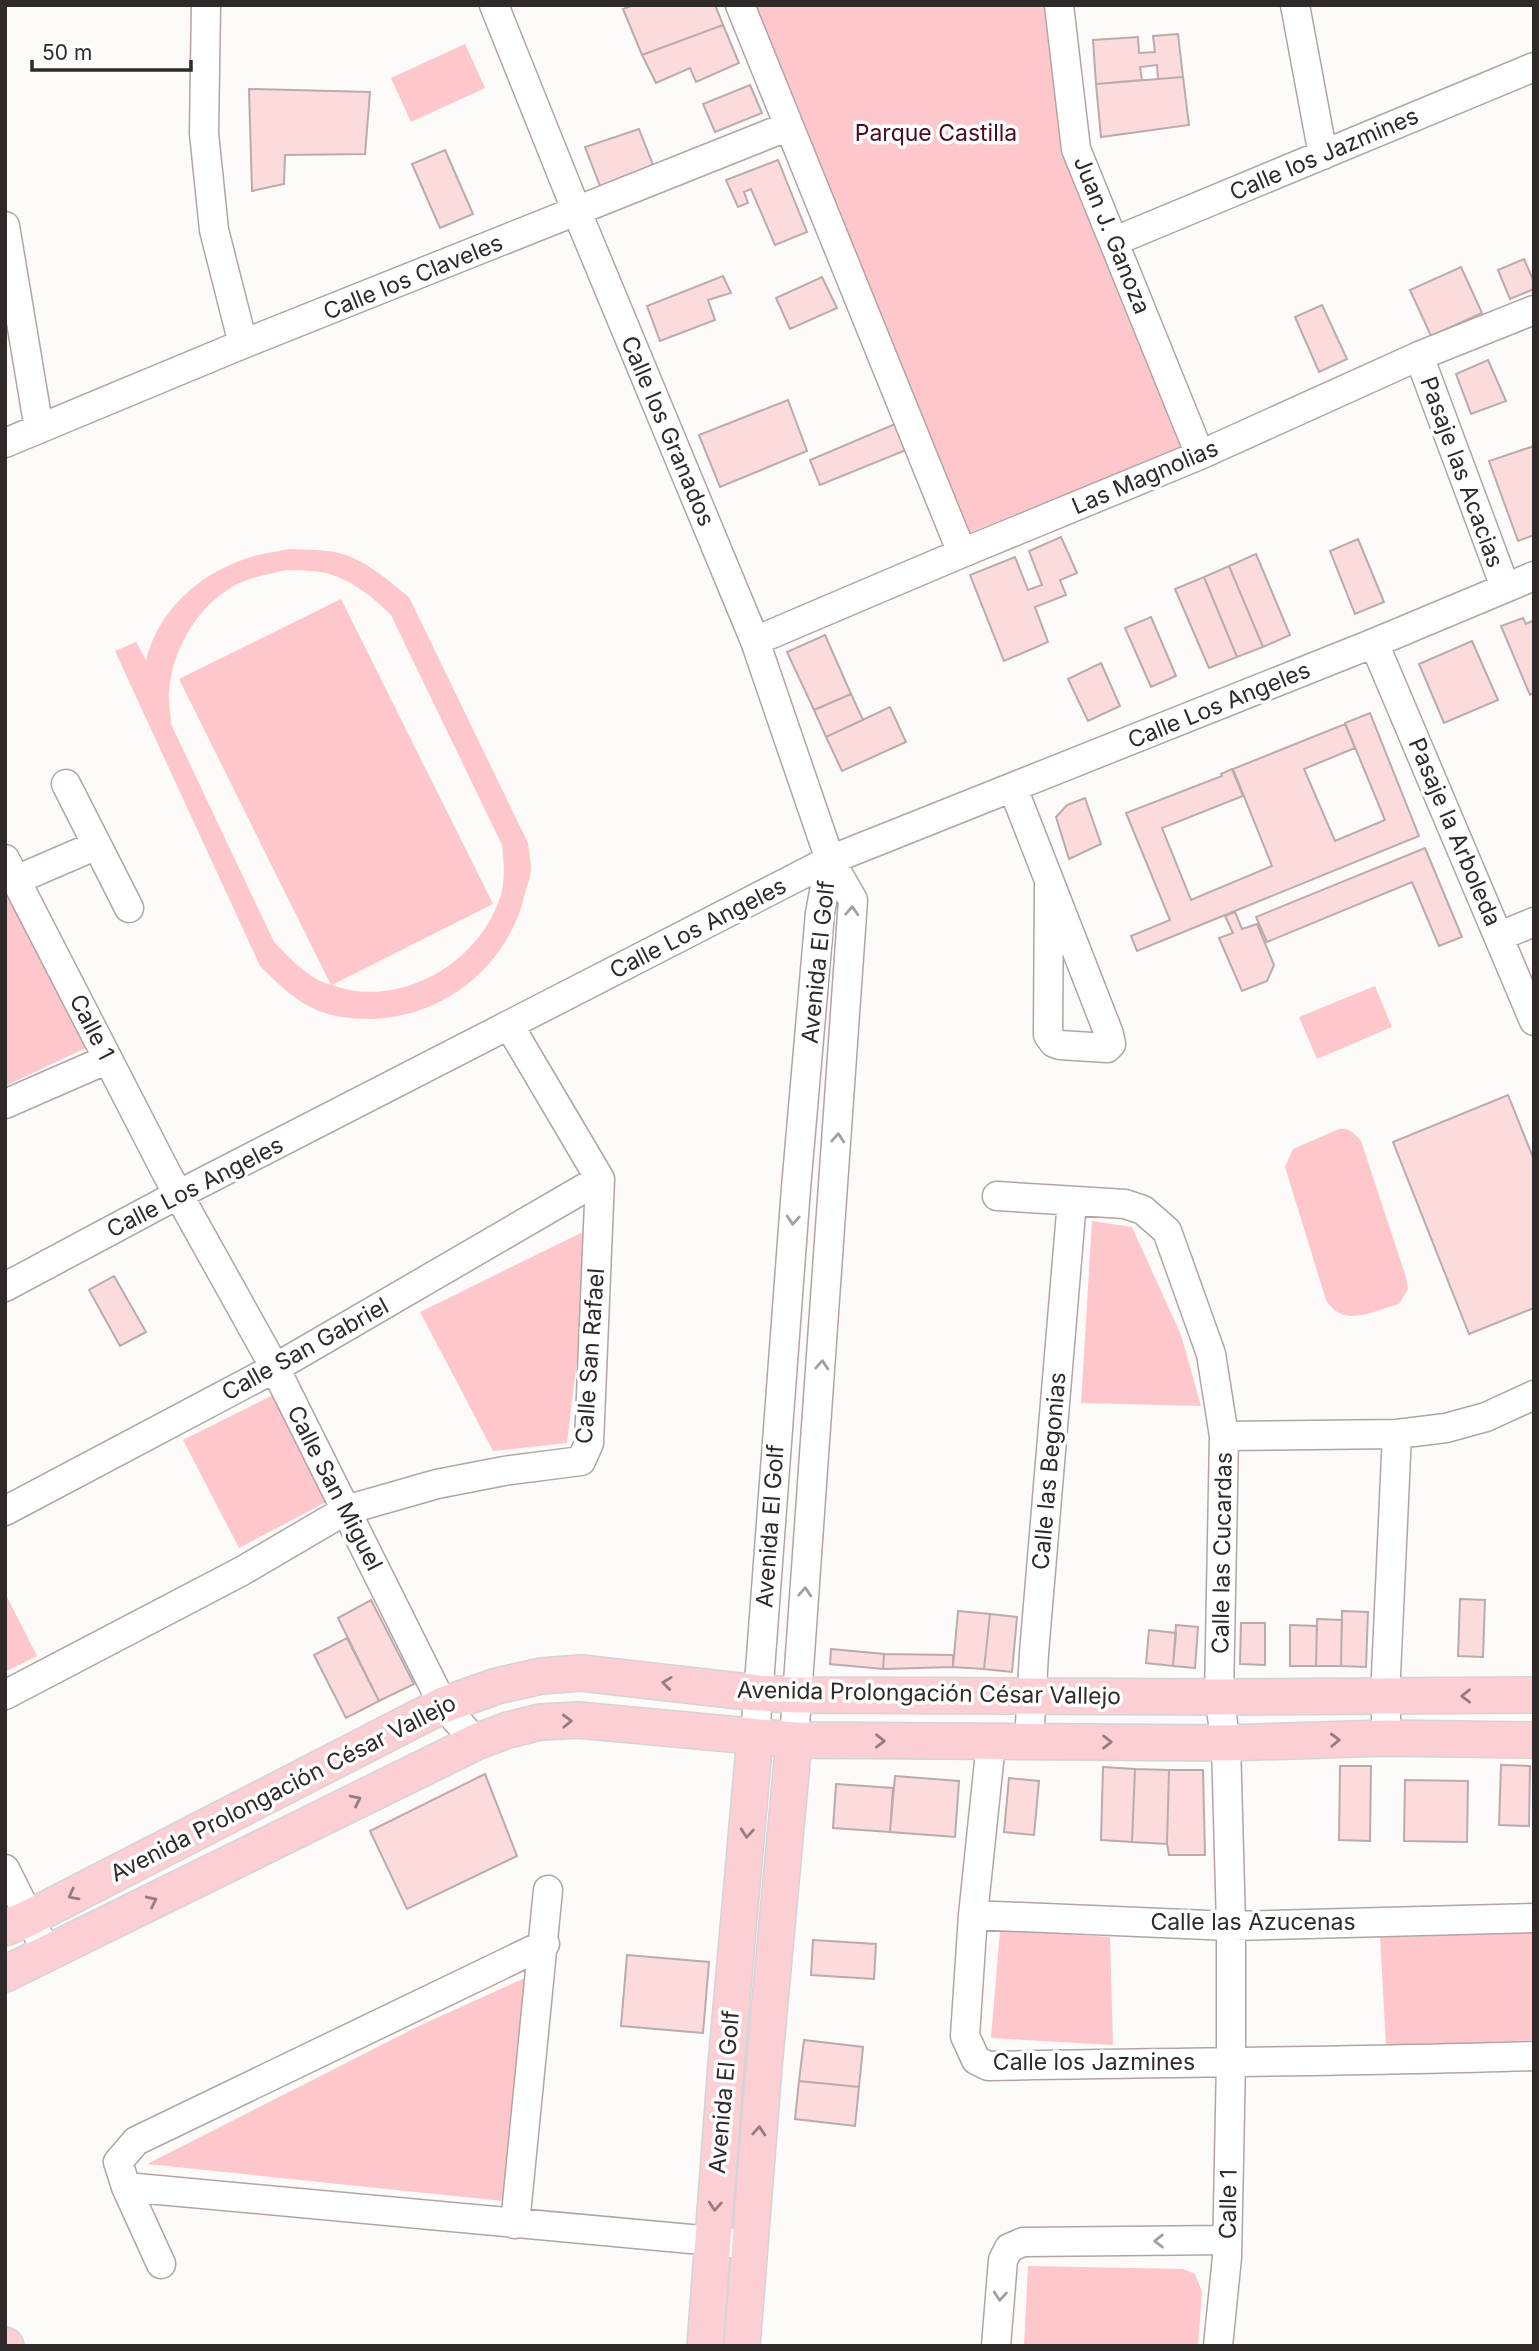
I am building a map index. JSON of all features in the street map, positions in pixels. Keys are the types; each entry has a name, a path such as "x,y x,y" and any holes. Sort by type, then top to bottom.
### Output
{"main road":[{"name":"Avenida Prolongación César Vallejo","path":"17,1923 443,1705 497,1686 541,1676 581,1674 797,1695 1219,1698 1534,1695"},
{"name":"Avenida Prolongación César Vallejo","path":"5,1974 476,1742 540,1722 578,1720 794,1740 1226,1743 1387,1738 1534,1740"},
{"name":"Avenida El Golf","path":"705,2346 726,2064 755,1737"},
{"name":"Avenida El Golf","path":"742,2346 794,1740"},
{"path":"726,2064 764,2067"}],"street":[{"path":"206,5 204,133 214,230 243,344"},
{"name":"Calle los Granados","path":"494,5 576,212 755,641 830,860"},
{"path":"740,5 962,553"},
{"name":"Juan J. Ganoza","path":"1059,5 1076,149 1200,455"},
{"path":"1295,5 1323,155"},
{"name":"Calle los Jazmines","path":"1115,242 1534,67"},
{"name":"Calle los Claveles","path":"5,443 243,344 789,126"},
{"path":"5,226 38,429"},
{"name":"Las Magnolias","path":"755,641 1200,455 1419,356 1534,310"},
{"name":"Pasaje las Acacias","path":"1419,356 1506,587"},
{"name":"Calle Los Angeles","path":"5,1287 179,1194 830,860 1374,643 1534,576"},
{"name":"Pasaje la Arboleda","path":"1374,643 1534,1021"},
{"path":"66,784 129,908"},
{"path":"1013,788 1109,1034 1111,1044 1107,1048 1060,1045 1054,1043 1048,1035 1049,881"},
{"path":"11,870 97,845"},
{"name":"Avenida El Golf","path":"755,1737 796,1188 820,913 830,860"},
{"name":"Avenida El Golf","path":"794,1740 835,1189 853,900 830,860"},
{"name":"Calle 1","path":"11,870 179,1194"},
{"path":"1500,936 1534,922"},
{"path":"509,1025 600,1180"},
{"path":"5,1104 108,1059"},
{"name":"Calle San Gabriel","path":"5,1511 275,1368 600,1180"},
{"name":"Calle San Rafael","path":"5,1695 243,1571 346,1510 437,1484 504,1471 581,1461 589,1443 600,1180"},
{"path":"796,1188 835,1189"},
{"name":"Calle San Miguel","path":"179,1194 275,1368 443,1705 476,1742"},
{"name":"Calle las Cucardas","path":"997,1196 1125,1204 1143,1210 1167,1231 1211,1354 1224,1436 1219,1698 1226,1743 1231,1926 1231,2061"},
{"name":"Calle las Begonias","path":"1029,1742 1072,1201"},
{"path":"1224,1436 1397,1434 1446,1428 1486,1417 1534,1395"},
{"path":"1387,1738 1385,1697 1397,1434"},
{"name":"Calle los Jazmines","path":"991,1743 973,1915 965,2036 975,2060 988,2066 1231,2061 1358,2062 1534,2056"},
{"path":"5,1869 17,1923 47,1953"},
{"path":"515,2224 548,1890"},
{"name":"Calle las Azucenas","path":"973,1915 1231,1926 1534,1918"},
{"path":"161,2264 117,2162 136,2141 544,1944"},
{"name":"Calle 1","path":"1218,2346 1227,2240 1231,2061"},
{"path":"126,2187 751,2244"},
{"path":"996,2346 1003,2260 1009,2248 1023,2242 1227,2240"}],"green space":[{"name":"Parque Castilla","path":"750,5 1046,5 1065,155 1182,447 964,535"},
{"path":"465,44 485,88 411,122 391,78"},
{"path":"289,549 320,550 349,556 373,569 409,597 528,843 530,878 514,925 501,948 486,967 446,998 399,1016 361,1019 325,1013 298,999 260,966 115,651 136,642 146,660 161,624 172,609 199,583 233,564","holes":["287,570 321,572 341,578 368,594 391,615 502,845 502,889 487,926 471,946 452,963 430,977 406,986 382,991 357,991 332,985 493,904 341,599 179,679 331,985 307,973 274,942 171,724 169,695 175,662 187,635 204,610 240,583"]},
{"path":"5,880 90,1046 5,1086"},
{"path":"1375,986 1392,1027 1317,1059 1299,1017"},
{"path":"1339,1129 1346,1129 1361,1141 1408,1289 1399,1304 1359,1316 1341,1314 1326,1300 1285,1167 1293,1149"},
{"path":"1092,1221 1132,1227 1181,1335 1201,1406 1081,1403"},
{"path":"593,1227 567,1443 493,1451 420,1312"},
{"path":"275,1394 328,1501 239,1548 183,1440"},
{"path":"5,1593 37,1656 5,1672"},
{"path":"1000,1930 1110,1937 1113,2045 991,2038"},
{"path":"1533,1931 1532,2040 1386,2047 1380,1935"},
{"path":"527,1977 512,2202 147,2164 421,2025"},
{"path":"1028,2266 1183,2269 1195,2274 1202,2292 1198,2346 1024,2346"}],"building":[{"path":"634,5 715,5 723,25 642,55 623,9"},
{"path":"723,25 739,63 696,82 690,68 656,83 642,55"},
{"path":"1178,34 1183,77 1158,79 1157,65 1140,67 1142,80 1096,84 1093,40 1138,37 1139,53 1155,52 1153,36"},
{"path":"1183,77 1189,125 1101,137 1096,84"},
{"path":"750,85 762,113 715,132 703,104"},
{"path":"249,89 370,92 365,154 285,155 284,184 252,191"},
{"path":"639,129 653,165 600,186 585,147"},
{"path":"445,150 473,214 440,228 412,164"},
{"path":"778,160 807,232 775,245 751,189 744,192 748,203 738,207 726,180"},
{"path":"1524,259 1534,282 1534,289 1510,299 1498,270"},
{"path":"1461,267 1482,313 1431,336 1410,290"},
{"path":"723,276 731,293 708,300 715,320 660,341 647,306"},
{"path":"822,277 837,308 790,329 776,298"},
{"path":"1322,305 1347,359 1319,372 1295,317"},
{"path":"1488,360 1506,401 1471,414 1456,374"},
{"path":"788,400 807,451 720,487 699,435"},
{"path":"895,424 906,450 820,485 810,460"},
{"path":"1534,446 1534,535 1518,541 1489,461"},
{"path":"1061,537 1077,573 1060,580 1066,595 1035,607 1048,642 1004,661 970,575 1015,557 1028,590 1042,585 1029,551"},
{"path":"1358,539 1384,602 1355,614 1330,551"},
{"path":"1256,554 1290,635 1263,647 1229,566"},
{"path":"1229,566 1263,647 1237,657 1204,577"},
{"path":"1204,577 1237,657 1209,668 1175,589"},
{"path":"1151,617 1176,676 1151,687 1125,628"},
{"path":"1523,618 1526,624 1534,620 1534,693 1530,695 1501,626"},
{"path":"825,635 851,694 814,710 787,652"},
{"path":"1472,641 1498,700 1444,723 1419,664"},
{"path":"1101,663 1120,706 1088,721 1068,679"},
{"path":"851,694 863,720 826,737 814,710"},
{"path":"890,707 906,742 842,771 826,737"},
{"path":"1370,713 1419,836 1137,951 1131,936 1170,920 1126,813 1222,776 1221,774 1232,769 1243,796 1162,828 1191,900 1272,866 1233,769 1345,724 1355,748 1304,769 1335,841 1385,820 1345,723"},
{"path":"1085,798 1101,844 1069,859 1056,817 1067,805"},
{"path":"1425,848 1462,937 1439,946 1412,882 1267,942 1256,917"},
{"path":"1235,912 1242,929 1257,924 1274,965 1267,981 1242,991 1219,938 1233,933 1225,916"},
{"path":"1508,1095 1534,1160 1534,1308 1469,1334 1393,1142"},
{"path":"114,1276 146,1332 120,1346 89,1290"},
{"path":"1460,1599 1485,1600 1483,1657 1458,1656"},
{"path":"371,1600 414,1684 379,1701 338,1618"},
{"path":"958,1611 990,1614 984,1669 953,1667"},
{"path":"1342,1611 1368,1612 1366,1667 1341,1666"},
{"path":"990,1614 1017,1617 1012,1672 984,1669"},
{"path":"1317,1619 1342,1620 1341,1666 1316,1666"},
{"path":"1241,1623 1265,1623 1265,1665 1240,1664"},
{"path":"1176,1625 1198,1627 1195,1668 1173,1666"},
{"path":"1290,1625 1317,1626 1316,1666 1290,1666"},
{"path":"1149,1630 1176,1633 1173,1666 1146,1663"},
{"path":"347,1638 379,1701 346,1718 314,1655"},
{"path":"831,1649 884,1654 883,1669 830,1664"},
{"path":"884,1654 953,1655 953,1667 883,1669"},
{"path":"1501,1765 1530,1766 1529,1826 1499,1825"},
{"path":"1340,1766 1371,1766 1370,1841 1339,1840"},
{"path":"1103,1767 1135,1769 1132,1842 1101,1840"},
{"path":"1135,1769 1169,1770 1167,1844 1132,1842"},
{"path":"1169,1770 1203,1770 1205,1855 1169,1855"},
{"path":"485,1774 517,1856 407,1909 370,1831"},
{"path":"895,1776 959,1781 955,1837 890,1832"},
{"path":"1009,1778 1039,1781 1034,1835 1004,1832"},
{"path":"1405,1780 1468,1781 1467,1842 1404,1841"},
{"path":"836,1784 893,1788 890,1832 833,1828"},
{"path":"813,1940 876,1944 874,1979 811,1975"},
{"path":"627,1955 709,1962 703,2033 621,2026"},
{"path":"804,2040 863,2047 859,2087 799,2081"},
{"path":"799,2081 859,2087 855,2126 795,2119"}]}
